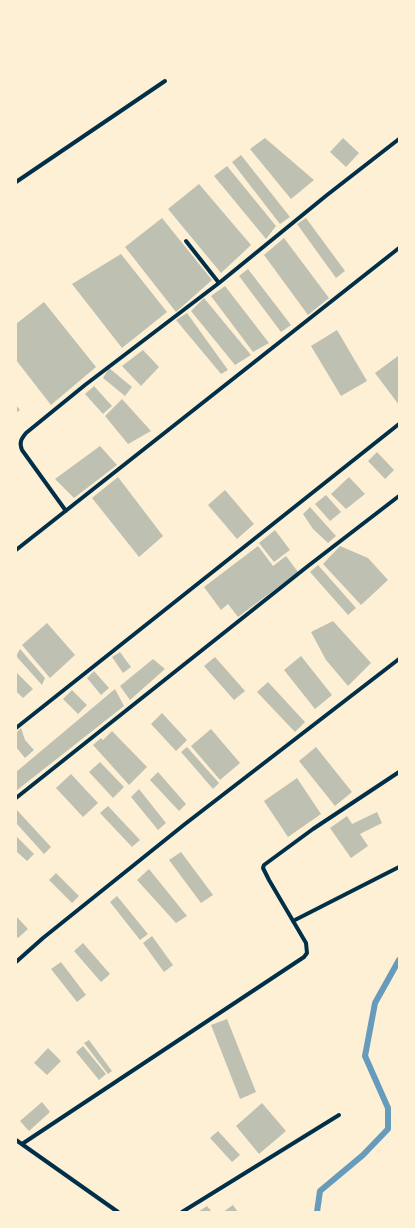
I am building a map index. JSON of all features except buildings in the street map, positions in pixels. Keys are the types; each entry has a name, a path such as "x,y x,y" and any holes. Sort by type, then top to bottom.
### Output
{"street":[{"path":"16,182 165,81"},
{"path":"66,511 22,450 20,445 21,439 85,385 219,283 326,195 399,139"},
{"path":"186,241 219,283"},
{"path":"16,550 399,248"},
{"path":"16,728 399,424"},
{"path":"16,798 308,566 399,496"},
{"path":"16,962 43,938 186,824 399,659"},
{"path":"22,1144 304,957 307,953 306,943 268,880 263,868 264,865 312,829 399,772"},
{"path":"293,920 399,867"},
{"path":"182,1212 339,1115"},
{"path":"16,1140 118,1212"}],"waterway":[{"path":"317,1212 320,1191 363,1155 388,1129 388,1108 365,1056 375,1003 399,960"}]}
